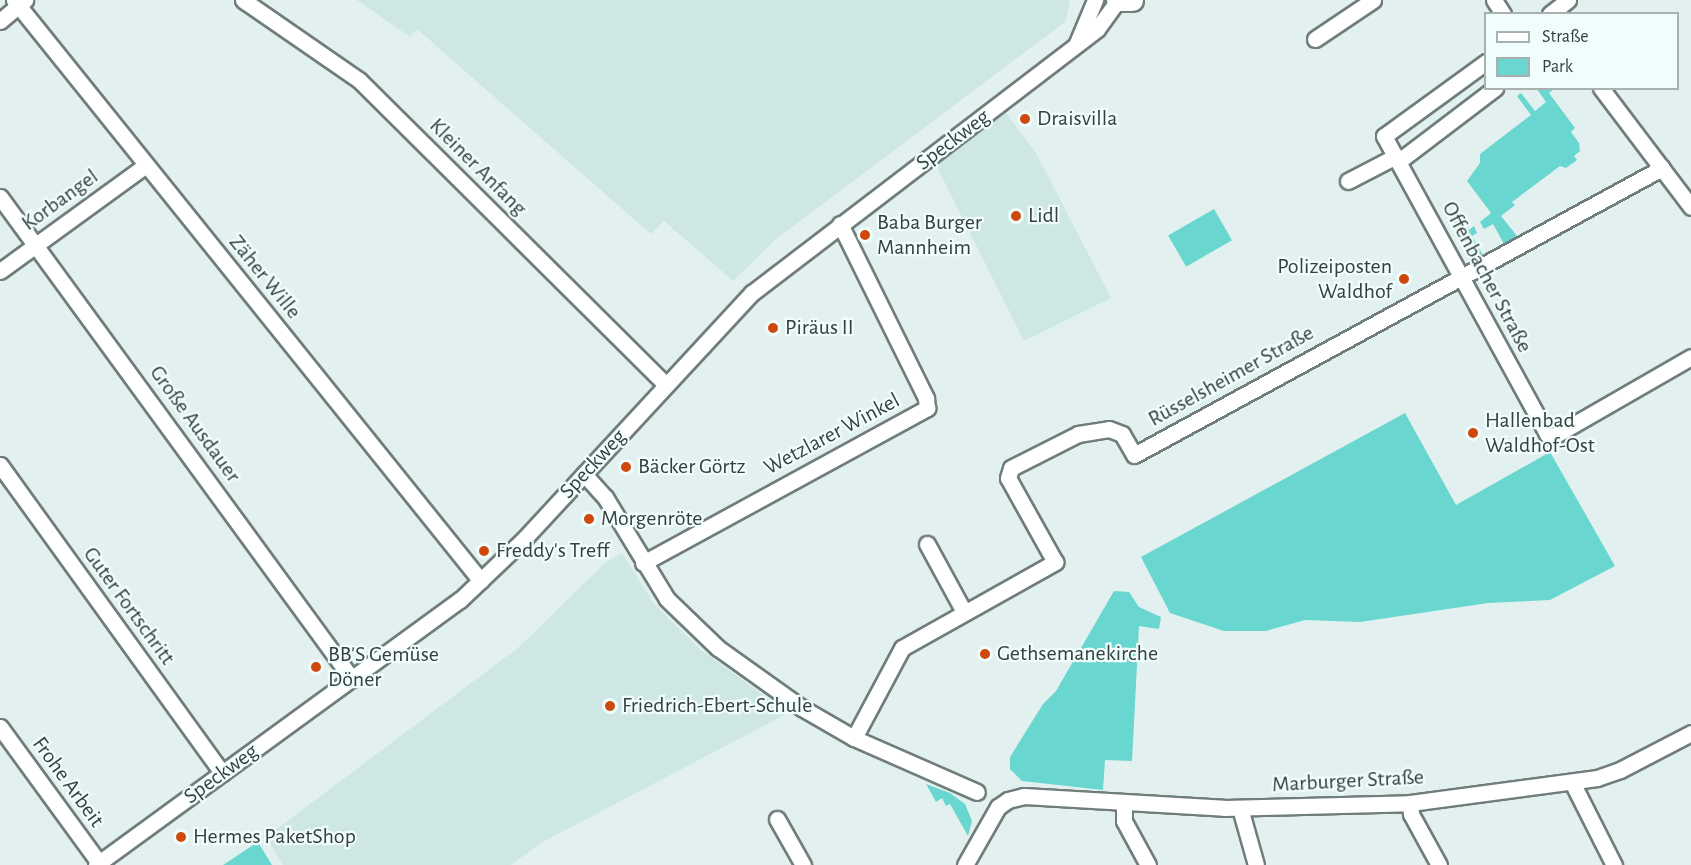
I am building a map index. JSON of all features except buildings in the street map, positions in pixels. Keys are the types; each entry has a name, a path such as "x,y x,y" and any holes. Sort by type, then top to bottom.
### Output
{"street":[{"name":"Kleiner Anfang","path":"243,0 359,80 665,384"},
{"name":"Speckweg","path":"1075,45 1095,0"},
{"name":"Speckweg","path":"98,864 481,582 752,293 1097,29 1117,0 1132,0"},
{"path":"1553,12 1568,0"},
{"path":"0,21 19,2"},
{"name":"Zäher Wille","path":"19,2 146,165 481,582"},
{"path":"1315,39 1364,2"},
{"name":"Offenbacher Straße","path":"1484,63 1384,136 1552,437 1691,357"},
{"path":"1348,182 1398,158 1492,90"},
{"path":"1603,90 1691,207"},
{"name":"Korbangel","path":"0,271 146,165"},
{"name":"Rüsselsheimer Straße","path":"854,738 902,648 1055,562 1008,478 1011,468 1078,434 1109,429 1122,434 1134,455 1662,168"},
{"name":"Große Ausdauer","path":"0,197 38,244 352,679"},
{"name":"Wetzlarer Winkel","path":"643,563 927,408 926,398 840,224"},
{"name":"Guter Fortschritt","path":"0,465 222,774"},
{"path":"584,474 605,497 643,563 667,599 694,628 802,708 854,738 977,792"},
{"path":"927,544 964,612"},
{"name":"Frohe Arbeit","path":"0,727 98,864"},
{"name":"Marburger Straße","path":"964,865 998,807 1008,800 1024,796 1124,804 1240,808 1410,802 1573,784 1620,770 1691,733"},
{"path":"1573,784 1614,865"},
{"path":"1410,802 1411,814 1439,865"},
{"path":"1124,804 1124,821 1148,865"},
{"path":"1240,808 1240,821 1256,865"},
{"path":"777,819 803,865"}],"shaded area":[{"path":"357,0 1070,0 1066,21 775,240 733,281 664,221 651,234 417,29 410,37"},
{"path":"1003,109 1036,153 1111,298 1024,341 934,161"},
{"name":"Friedrich-Ebert-Schule","path":"622,553 654,604 701,650 788,713 539,844 511,865 283,865 266,837 519,647 604,564"}],"green space":[{"path":"1538,90 1553,90 1549,93 1575,128 1571,132 1579,143 1580,151 1574,156 1577,160 1566,168 1560,166 1512,202 1515,205 1501,216 1517,236 1504,244 1493,224 1484,229 1480,222 1491,213 1467,181 1480,163 1480,154 1531,115 1517,96 1521,93 1535,111 1546,102"},
{"path":"1214,209 1232,240 1186,267 1168,236"},
{"path":"1456,212 1469,230 1474,226 1477,233 1472,236 1484,257 1475,261 1450,216"},
{"path":"1405,413 1456,505 1550,452 1615,566 1550,600 1488,603 1360,622 1305,620 1266,631 1224,631 1170,613 1141,557"},
{"path":"1114,591 1129,592 1139,607 1161,617 1159,629 1139,626 1132,761 1105,760 1103,790 1022,781 1010,769 1010,757 1043,704 1056,691"},
{"path":"926,784 950,793 965,804 972,821 968,836 950,804 946,806 942,798 936,802"},
{"path":"258,842 272,865 223,865"}],"place":[{"name":"Draisvilla","path":"1025,119"},
{"name":"Lidl","path":"1016,216"},
{"name":"Baba Burger Mannheim","path":"865,235"},
{"name":"Polizeiposten Waldhof","path":"1404,279"},
{"name":"Piräus II","path":"773,328"},
{"name":"Hallenbad Waldhof-Ost","path":"1473,433"},
{"name":"Bäcker Görtz","path":"626,467"},
{"name":"Morgenröte","path":"589,519"},
{"name":"Freddy's Treff","path":"484,551"},
{"name":"Gethsemanekirche","path":"985,654"},
{"name":"BB'S Gemüse Döner","path":"316,667"},
{"name":"Friedrich-Ebert-Schule","path":"610,706"},
{"name":"Hermes PaketShop","path":"181,837"}]}
